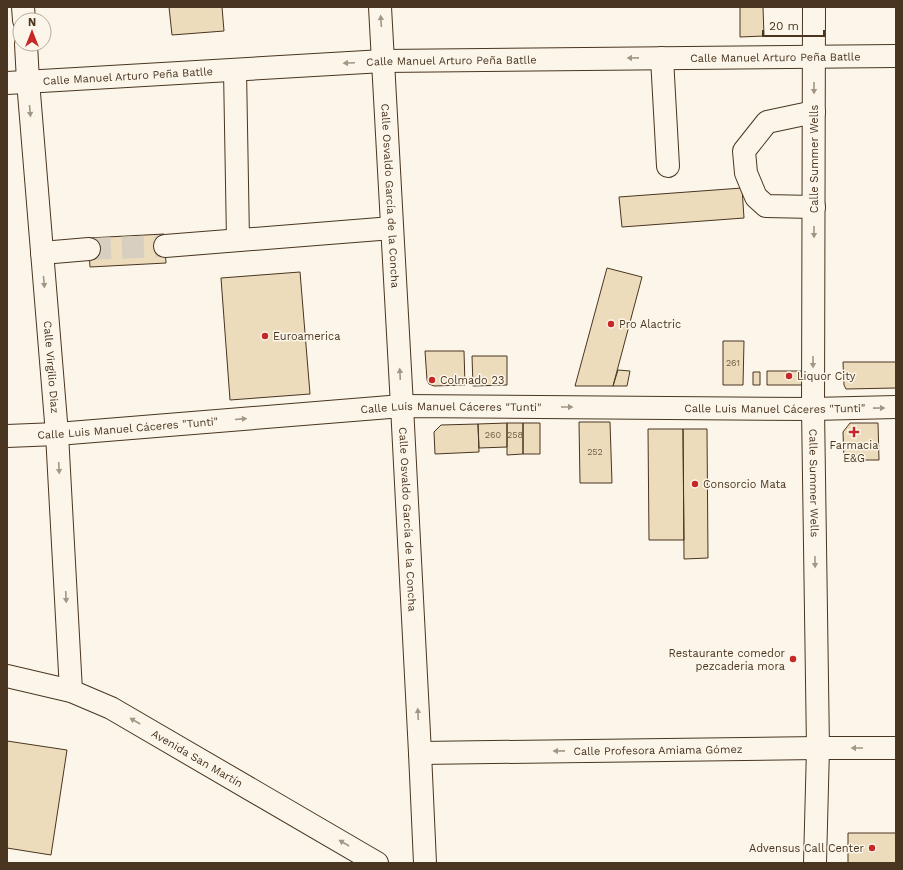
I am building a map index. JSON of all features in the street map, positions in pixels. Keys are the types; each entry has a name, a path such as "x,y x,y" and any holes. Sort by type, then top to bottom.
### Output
{"street":[{"name":"Calle Osvaldo García de la Concha","path":"380,7 425,863"},
{"name":"Calle Summer Wells","path":"814,7 813,409 818,748 815,863"},
{"name":"Calle Virgilio Diaz","path":"24,52 17,82 42,253 57,434 71,691"},
{"name":"Calle Manuel Arturo Peña Batlle","path":"17,82 383,62 896,56"},
{"path":"662,58 668,166"},
{"path":"235,70 238,240"},
{"path":"814,112 767,122 744,151 746,173 756,197 766,206 814,207"},
{"path":"165,246 392,228"},
{"path":"42,253 89,250"},
{"name":"Calle Luis Manuel Cáceres \"Tunti\"","path":"7,436 57,434 402,406 813,409 896,407"},
{"name":"Avenida San Martín","path":"7,676 71,691 111,708 377,863"},
{"name":"Calle Profesora Amiama Gómez","path":"420,753 896,748"}],"building":[{"path":"169,7 222,7 224,31 172,35"},
{"path":"740,7 763,7 764,36 740,37"},
{"path":"742,188 744,218 622,227 619,197"},
{"path":"164,234 166,263 90,267 88,238"},
{"name":"Pro Alactric","path":"607,268 642,277 613,386 575,386"},
{"name":"Euroamerica","path":"300,272 310,394 230,400 221,278"},
{"path":"723,341 744,341 743,385 723,385"},
{"path":"425,351 464,351 465,385 434,386 429,384 427,380"},
{"path":"472,356 507,356 507,385 473,386"},
{"path":"843,362 896,362 896,388 846,389 844,385"},
{"path":"618,370 630,371 627,386 613,386"},
{"name":"Liquor City","path":"767,371 811,371 808,385 767,385"},
{"path":"753,372 760,372 760,385 753,385"},
{"path":"579,422 610,422 612,483 580,483"},
{"path":"507,423 507,447 479,448 478,424"},
{"path":"507,423 523,423 523,454 507,455"},
{"path":"523,423 540,423 540,454 523,454"},
{"path":"850,423 878,423 879,460 844,460 843,432"},
{"path":"478,424 479,452 435,454 434,432 441,425"},
{"path":"648,429 683,429 684,540 649,540"},
{"name":"Consorcio Mata","path":"683,429 707,429 708,558 684,559"},
{"path":"7,741 67,750 51,855 7,848"},
{"name":"Advensus Call Center","path":"848,833 896,833 896,863 848,863"}],"tunnel":[{"path":"89,249 165,246"}],"place":[{"name":"Pro Alactric","path":"611,324"},
{"name":"Euroamerica","path":"265,336"},
{"name":"Liquor City","path":"789,376"},
{"name":"Colmado 23","path":"432,380"},
{"name":"Farmacia E&G","path":"854,432"},
{"name":"Consorcio Mata","path":"695,484"},
{"name":"Restaurante comedor pezcaderia mora","path":"793,659"},
{"name":"Advensus Call Center","path":"872,848"}]}
